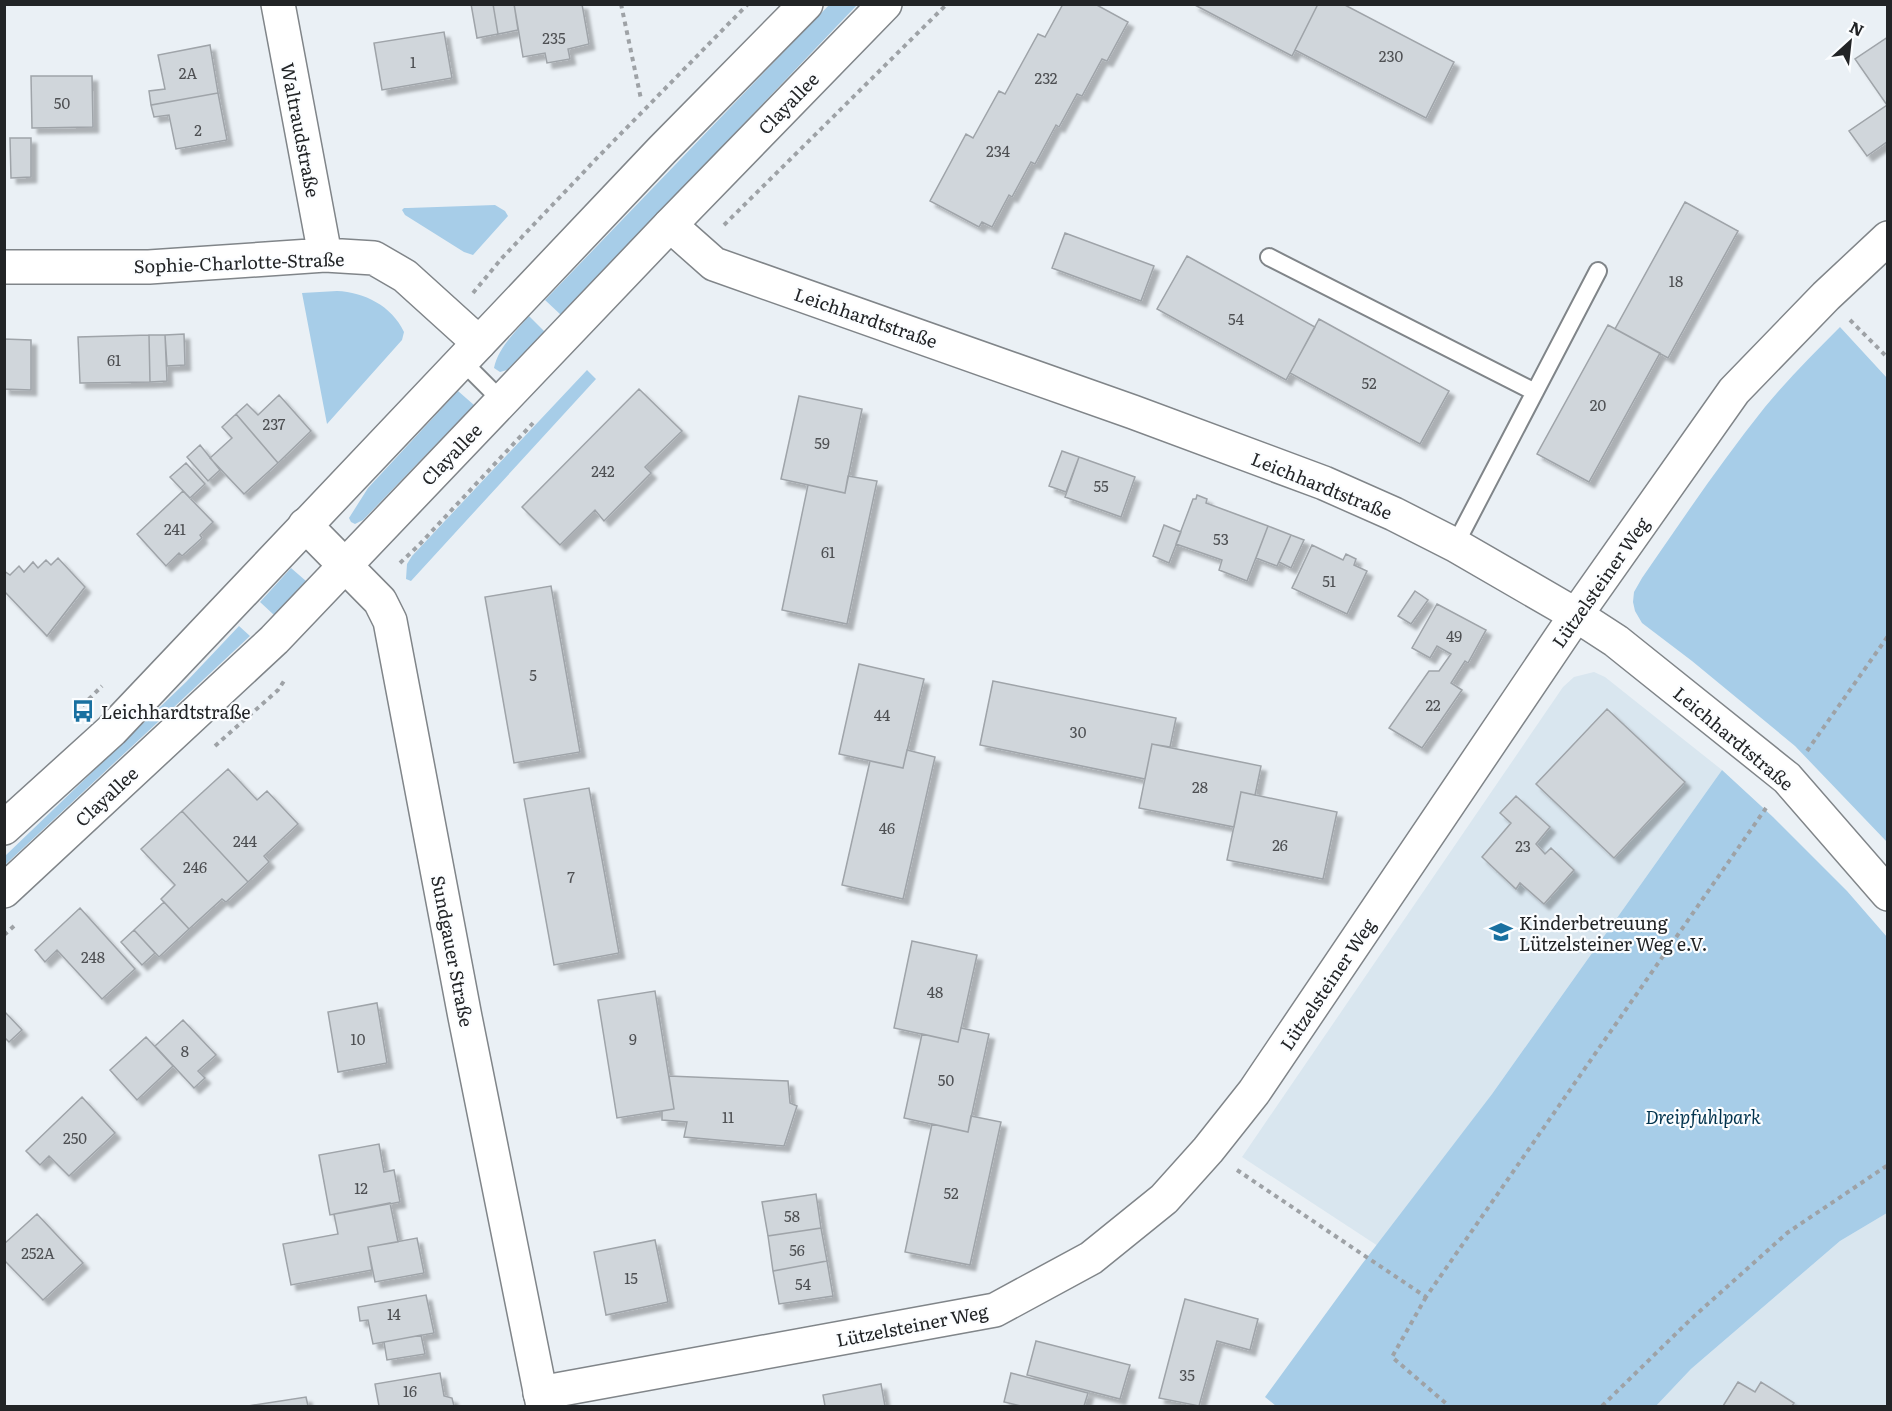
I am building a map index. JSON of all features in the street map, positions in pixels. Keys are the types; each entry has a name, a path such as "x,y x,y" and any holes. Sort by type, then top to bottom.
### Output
{"street":[{"name":"Waltraudstraße","path":"278,4 325,255"},
{"path":"4,828 112,730 655,158 806,4"},
{"name":"Clayallee","path":"4,891 249,664 885,4"},
{"name":"Leichhardtstraße","path":"670,225 714,264 1133,412 1324,483 1394,514 1455,545 1616,641 1787,778 1887,894"},
{"name":"Lützelsteiner Weg","path":"541,1400 995,1310 1091,1258 1164,1199 1208,1150 1254,1092 1575,615 1734,391 1826,296 1887,238"},
{"name":"Sophie-Charlotte-Straße","path":"4,267 149,267 325,255 374,258 390,265 405,276 470,352"},
{"name":"Sundgauer Straße","path":"305,525 380,601 390,621 541,1400"}],"lane":[{"path":"1269,257 1535,392"},
{"path":"1455,545 1598,271"},
{"path":"470,352 502,400"}],"path":[{"path":"621,4 641,99"},
{"path":"502,258 748,4"},
{"path":"744,205 948,4"},
{"path":"1844,313 1887,358"},
{"path":"1805,753 1887,636"},
{"path":"1449,1407 1392,1357 1426,1297 1772,800"},
{"path":"1602,1407 1691,1318 1787,1233 1887,1165"},
{"path":"1236,1169 1426,1297"}],"shaded area":[{"name":"Kinderbetreuung Lützelsteiner Weg e.V.","path":"1594,672 1605,677 1722,770 1492,1094 1378,1246 1242,1157 1563,687 1574,677"},
{"path":"1887,1213 1887,1406 1656,1406 1691,1369 1840,1241"}],"green space":[{"path":"830,4 857,5 561,315 545,300"},
{"path":"495,205 505,211 508,216 473,255 464,252 405,215 402,210 404,208"},
{"path":"337,291 357,294 376,302 392,315 404,332 402,340 327,424 302,293"},
{"path":"529,316 545,332 507,370 500,372 494,368 499,354"},
{"path":"1840,327 1887,378 1887,842 1795,746 1642,623 1633,602 1634,592 1642,578 1733,449 1783,386"},
{"path":"587,370 596,379 411,581 406,579 407,564 412,556"},
{"path":"458,391 474,405 363,520 355,524 351,522 349,518 368,488"},
{"path":"291,568 306,581 274,615 260,602"},
{"path":"239,626 250,636 5,865 5,856 186,682"},
{"name":"Dreipfuhlpark","path":"1722,770 1847,891 1887,937 1887,1213 1840,1241 1691,1369 1656,1406 1276,1406 1265,1397 1362,1264 1492,1094"}],"building":[{"path":"471,4 493,4 498,34 477,38"},
{"path":"493,4 514,4 518,30 498,34"},
{"path":"514,4 582,4 589,44 568,49 570,59 547,63 545,53 523,57"},
{"path":"1063,4 1095,4 1128,22 1107,61 1102,59 1082,96 1077,94 1059,127 1056,125 1035,164 1031,162 1012,197 1009,195 992,227 982,222 979,227 930,201 966,134 973,138 999,91 1005,94 1038,34 1045,37"},
{"path":"1193,4 1318,4 1292,56"},
{"path":"1318,4 1343,4 1454,62 1426,118 1295,50"},
{"path":"444,32 452,78 382,90 374,43"},
{"path":"1888,37 1888,141 1867,156 1849,131 1887,105 1855,59"},
{"path":"210,45 218,93 151,105 149,91 165,89 158,55"},
{"path":"31,76 92,76 93,127 32,128"},
{"path":"218,93 227,140 176,149 169,115 154,117 151,105"},
{"path":"10,138 31,138 31,177 11,178"},
{"path":"1685,202 1738,231 1668,358 1615,329"},
{"path":"1065,233 1154,266 1141,301 1052,268"},
{"path":"1187,256 1315,327 1286,380 1157,309"},
{"path":"1319,319 1449,391 1420,444 1290,373"},
{"path":"1608,325 1660,353 1589,482 1537,454"},
{"path":"184,334 185,365 167,366 165,335"},
{"path":"149,335 150,382 80,383 78,337"},
{"path":"149,335 165,335 167,381 150,382"},
{"path":"4,339 31,340 31,390 4,389"},
{"path":"639,389 682,431 645,467 651,473 604,521 595,510 560,545 522,507"},
{"path":"279,395 311,431 278,463 236,414 247,404 258,415"},
{"path":"799,396 862,409 845,493 781,479"},
{"path":"236,414 278,463 244,494 210,458 232,438 222,427"},
{"path":"200,445 220,470 208,481 187,457"},
{"path":"1062,451 1079,457 1066,492 1049,486"},
{"path":"1079,457 1135,477 1121,517 1065,497"},
{"path":"186,463 205,484 190,498 170,477"},
{"path":"848,476 877,481 847,624 782,610 808,485 845,493"},
{"path":"183,491 213,522 200,535 202,538 182,556 179,553 166,566 137,534"},
{"path":"1197,495 1207,499 1206,503 1268,526 1247,581 1219,570 1222,560 1176,544 1193,499 1196,499"},
{"path":"1164,525 1181,532 1169,563 1153,556"},
{"path":"1268,526 1291,535 1277,566 1256,558"},
{"path":"1291,535 1304,540 1291,568 1279,562"},
{"path":"1312,545 1343,560 1346,554 1356,559 1354,565 1367,571 1347,614 1292,588"},
{"path":"58,558 85,587 47,636 4,591 4,571 10,575 19,566 24,572 33,562 38,568 46,560 51,565"},
{"path":"551,586 580,752 514,763 485,597"},
{"path":"1415,591 1428,600 1411,624 1398,616"},
{"path":"1437,604 1486,630 1468,663 1465,661 1451,683 1462,690 1422,748 1389,728 1429,671 1439,671 1451,654 1437,646 1430,658 1412,648"},
{"path":"859,664 924,679 903,768 839,754"},
{"path":"993,681 1176,718 1170,747 1152,744 1145,779 980,745"},
{"path":"1607,709 1685,782 1614,858 1536,784"},
{"path":"1152,744 1261,766 1255,795 1241,792 1234,827 1139,808"},
{"path":"907,750 935,757 903,899 842,885 870,761 903,768"},
{"path":"228,769 257,800 267,791 298,824 264,856 269,862 248,882 182,811"},
{"path":"589,788 619,953 554,965 524,799"},
{"path":"1241,792 1337,812 1323,879 1227,860"},
{"path":"1516,796 1550,827 1536,844 1545,854 1551,848 1574,870 1544,904 1520,883 1516,889 1482,857 1511,823 1500,813"},
{"path":"182,811 248,882 226,902 222,899 189,929 161,899 175,885 141,849"},
{"path":"164,902 189,929 159,957 134,930"},
{"path":"80,908 135,969 102,999 57,950 45,962 35,950"},
{"path":"134,930 155,953 142,965 121,942"},
{"path":"912,941 977,955 958,1042 894,1028"},
{"path":"655,991 674,1109 617,1118 598,1000"},
{"path":"377,1003 387,1063 338,1072 328,1012"},
{"path":"4,1011 22,1030 9,1042 4,1037"},
{"path":"183,1020 216,1055 198,1071 205,1078 194,1088 155,1046"},
{"path":"961,1028 989,1034 968,1132 904,1118 922,1034 958,1042"},
{"path":"146,1037 173,1066 137,1100 110,1070"},
{"path":"669,1076 788,1081 790,1103 797,1106 784,1146 684,1137 687,1122 662,1120 662,1111 674,1109"},
{"path":"82,1097 115,1133 69,1176 49,1156 40,1165 26,1151"},
{"path":"971,1116 1001,1122 970,1265 905,1252 932,1124 968,1132"},
{"path":"379,1144 384,1172 394,1170 400,1202 330,1215 319,1155"},
{"path":"816,1194 821,1228 768,1236 762,1202"},
{"path":"390,1203 398,1242 368,1247 372,1270 291,1285 283,1244 338,1234 334,1214"},
{"path":"37,1214 83,1263 43,1300 4,1260 4,1244"},
{"path":"821,1228 827,1261 773,1271 768,1236"},
{"path":"417,1238 424,1273 375,1282 368,1247"},
{"path":"655,1240 668,1302 606,1315 594,1252"},
{"path":"827,1261 833,1296 779,1304 773,1271"},
{"path":"426,1295 434,1333 373,1344 368,1320 360,1321 358,1307"},
{"path":"1185,1299 1258,1319 1250,1350 1217,1341 1199,1406 1159,1398"},
{"path":"421,1335 425,1354 387,1360 384,1342"},
{"path":"1036,1341 1130,1365 1120,1399 1027,1375"},
{"path":"440,1373 444,1396 452,1398 454,1406 379,1406 375,1384"},
{"path":"1011,1373 1088,1393 1084,1406 1021,1406 1004,1402"},
{"path":"1738,1382 1755,1392 1761,1382 1794,1403 1792,1406 1723,1406"},
{"path":"881,1384 885,1406 825,1406 823,1395"},
{"path":"306,1397 308,1406 248,1406"}],"place":[{"name":"Leichhardtstraße","path":"83,711"},
{"name":"Kinderbetreuung Lützelsteiner Weg e.V.","path":"1501,932"}]}
